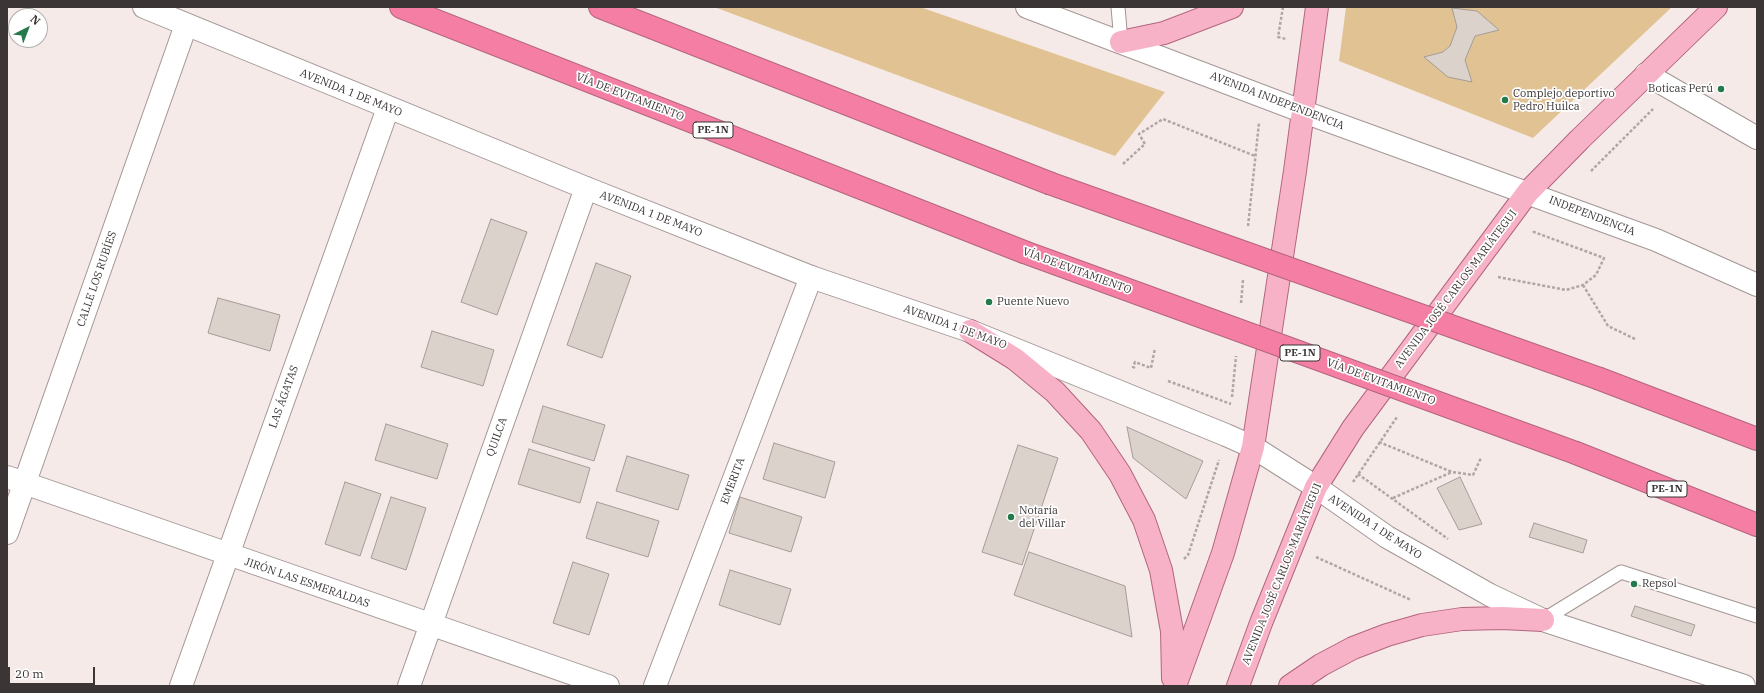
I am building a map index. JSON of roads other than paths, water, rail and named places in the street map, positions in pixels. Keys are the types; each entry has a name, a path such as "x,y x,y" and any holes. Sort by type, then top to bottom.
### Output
{"highway":[{"name":"VÍA DE EVITAMIENTO","path":"401,7 1024,252 1576,454 1757,525"},
{"path":"600,7 1050,183 1600,379 1757,439"}],"main road":[{"path":"1121,42 1164,33 1232,7"},
{"path":"1174,686 1223,553 1253,447 1304,112 1316,7"},
{"name":"AVENIDA JOSÉ CARLOS MARIÁTEGUI","path":"1238,686 1261,623 1316,487 1354,428 1528,192 1646,74 1716,7"},
{"path":"970,332 1015,359 1055,392 1091,431 1120,474 1144,520 1161,570 1172,631 1174,686"},
{"path":"1290,686 1321,665 1354,648 1387,635 1422,625 1462,619 1502,618 1543,620"}],"street":[{"name":"AVENIDA 1 DE MAYO","path":"144,7 586,188 811,277 970,332 1253,447 1316,487 1387,537 1432,564 1490,595 1543,620 1744,686"},
{"name":"AVENIDA INDEPENDENCIA","path":"1027,7 1304,112 1528,192"},
{"name":"CALLE LOS RUBÍES","path":"7,533 16,481 186,25"},
{"path":"1646,74 1757,138"},
{"name":"LAS ÁGATAS","path":"181,686 388,108"},
{"name":"QUILCA","path":"410,686 586,188"},
{"name":"INDEPENDENCIA","path":"1528,192 1656,240 1757,285"},
{"name":"EMERITA","path":"655,686 811,277"},
{"name":"JIRÓN LAS ESMERALDAS","path":"16,481 430,626 608,686"}],"lane":[{"path":"1118,7 1121,42"},
{"path":"1543,620 1620,572 1757,616"}],"place":[{"name":"Boticas Perú","path":"1721,89"},
{"name":"Complejo deportivo Pedro Huilca","path":"1505,100"},
{"name":"Puente Nuevo","path":"989,302"},
{"name":"Notaría del Villar","path":"1011,517"},
{"name":"Repsol","path":"1634,584"}]}
